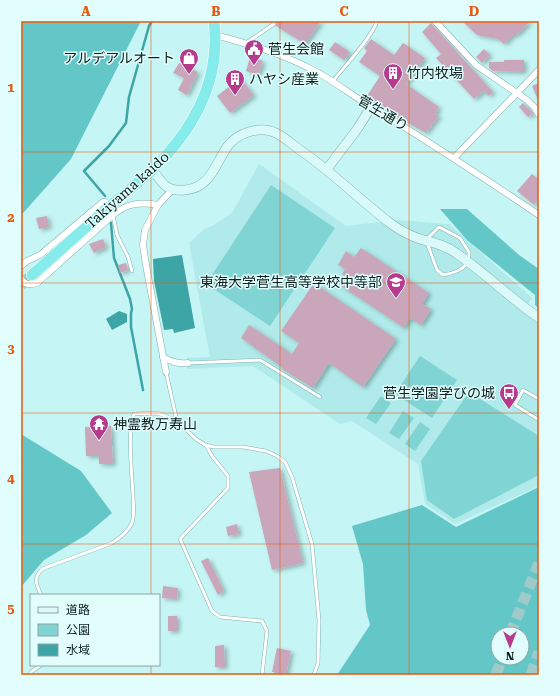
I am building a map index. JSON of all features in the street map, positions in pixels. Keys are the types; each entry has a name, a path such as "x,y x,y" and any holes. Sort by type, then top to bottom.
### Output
{"highway":[{"name":"Takiyama kaido","path":"32,275 152,169 174,146 202,103 207,89 213,64 215,35 214,21"}],"street":[{"path":"435,21 476,65 517,93 534,107 539,115"},
{"name":"菅生通り","path":"215,35 276,53 333,81 371,107 415,132 539,214"},
{"path":"454,158 539,70"},
{"path":"327,169 358,128 371,107"},
{"path":"152,169 166,187 172,191 194,189 203,184 217,166 228,147 247,132 255,130 276,133 327,169 390,222 411,236 444,246 456,252 539,318"},
{"path":"166,372 143,245 145,230 158,205 172,191"},
{"path":"21,266 24,262 40,255 104,202 113,203"},
{"path":"21,279 27,284 32,285 37,283 124,206 133,204 158,205"},
{"path":"163,357 172,362 188,364"}],"lane":[{"path":"333,81 359,50 376,26 377,21"},
{"path":"246,43 274,24"},
{"path":"113,215 117,235 128,257 132,271"},
{"path":"439,227 460,238 469,252 468,262 458,270 443,275 437,270 426,240 439,227"},
{"path":"188,364 260,360 320,397"},
{"path":"166,372 177,421"},
{"path":"539,399 523,390 515,405 539,420"},
{"path":"41,594 36,582 37,575 42,569 112,543 119,539 132,522 134,512 131,460 131,421 134,414 158,413 177,421 196,439 205,445 228,476 228,488 180,539 212,611 220,617 262,621 267,631 262,675"},
{"path":"205,445 214,447 243,447 266,451 285,462 292,478 312,544 320,620 318,663 314,675"},
{"path":"30,675 31,672 40,666"}],"shaded area":[{"path":"21,21 141,21 71,159 21,215"},
{"name":"菅生学園学びの城","path":"259,164 346,226 397,220 449,224 532,298 528,304 539,313 539,486 455,524 425,504 418,464 352,421 340,424 253,366 187,369 187,358 210,357 189,243 203,230 232,213"},
{"path":"440,209 467,209 519,255 539,269 539,309 535,305 535,295 467,240"},
{"path":"21,434 81,471 112,513 86,535 44,560 21,587"},
{"path":"539,487 539,675 337,675 370,625 366,610 363,564 352,526 422,505 456,527"}],"green space":[{"path":"271,185 335,228 270,326 206,284"},
{"path":"420,356 457,380 432,418 395,394"},
{"path":"469,392 539,436 539,475 454,519 427,500 421,461"},
{"path":"381,396 391,403 376,424 366,418"},
{"path":"403,411 414,418 399,439 389,433"},
{"path":"420,422 430,429 415,451 405,444"}],"water":[{"path":"182,255 195,328 174,333 173,329 164,330 154,281 153,259"},
{"path":"119,311 127,314 127,322 112,330 106,319"}],"building":[{"path":"269,21 321,21 305,44 276,26 276,22"},
{"path":"462,21 530,21 522,30 516,35 513,35 504,44 498,39 477,35"},
{"path":"431,23 493,92 489,96 484,91 474,99 436,58 441,54 422,32"},
{"name":"竹内牧場","path":"371,39 394,55 403,43 425,58 406,84 439,107 435,114 439,116 426,133 376,105 372,101 373,100 367,96 380,76 359,62 367,51 364,48"},
{"path":"335,42 350,52 344,60 329,50"},
{"path":"484,49 490,55 482,63 476,57"},
{"name":"菅生会館","path":"250,57 263,61 258,75 246,71"},
{"path":"504,60 524,60 524,72 493,71 489,68 489,62 504,62"},
{"path":"179,63 198,72 187,95 178,90 184,78 173,73"},
{"name":"ハヤシ産業","path":"240,78 254,95 230,113 217,96"},
{"path":"539,83 539,102 532,86"},
{"path":"523,103 533,113 528,117 519,107"},
{"path":"532,174 539,180 539,199 534,205 517,191"},
{"path":"47,216 49,227 39,229 36,218"},
{"path":"103,239 106,247 94,253 89,244"},
{"path":"361,248 429,293 422,304 431,309 421,325 410,318 404,328 341,286 346,277 342,274 345,269 338,265 346,251 354,257"},
{"path":"126,263 128,270 120,273 118,265"},
{"path":"314,283 396,339 363,387 329,363 313,388 282,369 283,368 241,338 249,325 292,354 299,343 281,331"},
{"name":"神霊教万寿山","path":"111,426 113,464 99,464 99,456 86,456 85,427"},
{"path":"280,468 303,563 272,570 249,472"},
{"path":"237,524 239,534 228,536 226,527"},
{"path":"208,558 224,591 218,595 201,561"},
{"path":"163,586 178,588 177,599 162,598"},
{"path":"168,616 177,616 177,631 168,631"},
{"path":"224,645 225,667 215,667 215,646"},
{"path":"277,648 291,651 286,675 272,672"}],"waterway":[{"path":"105,196 84,171 109,146 126,123 129,97 149,26 152,21"},
{"path":"111,223 114,258 130,299 132,309 131,327 143,390"}],"tunnel":[{"path":"21,285 32,275"},
{"path":"513,626 539,563"},
{"path":"531,675 539,652"},
{"path":"496,675 499,666"}],"place":[{"name":"菅生会館","path":"254,66"},
{"name":"アルデアルオート","path":"189,75"},
{"name":"竹内牧場","path":"393,90"},
{"name":"ハヤシ産業","path":"235,96"},
{"name":"東海大学菅生高等学校中等部","path":"396,299"},
{"name":"菅生学園学びの城","path":"509,410"},
{"name":"神霊教万寿山","path":"99,441"}]}
